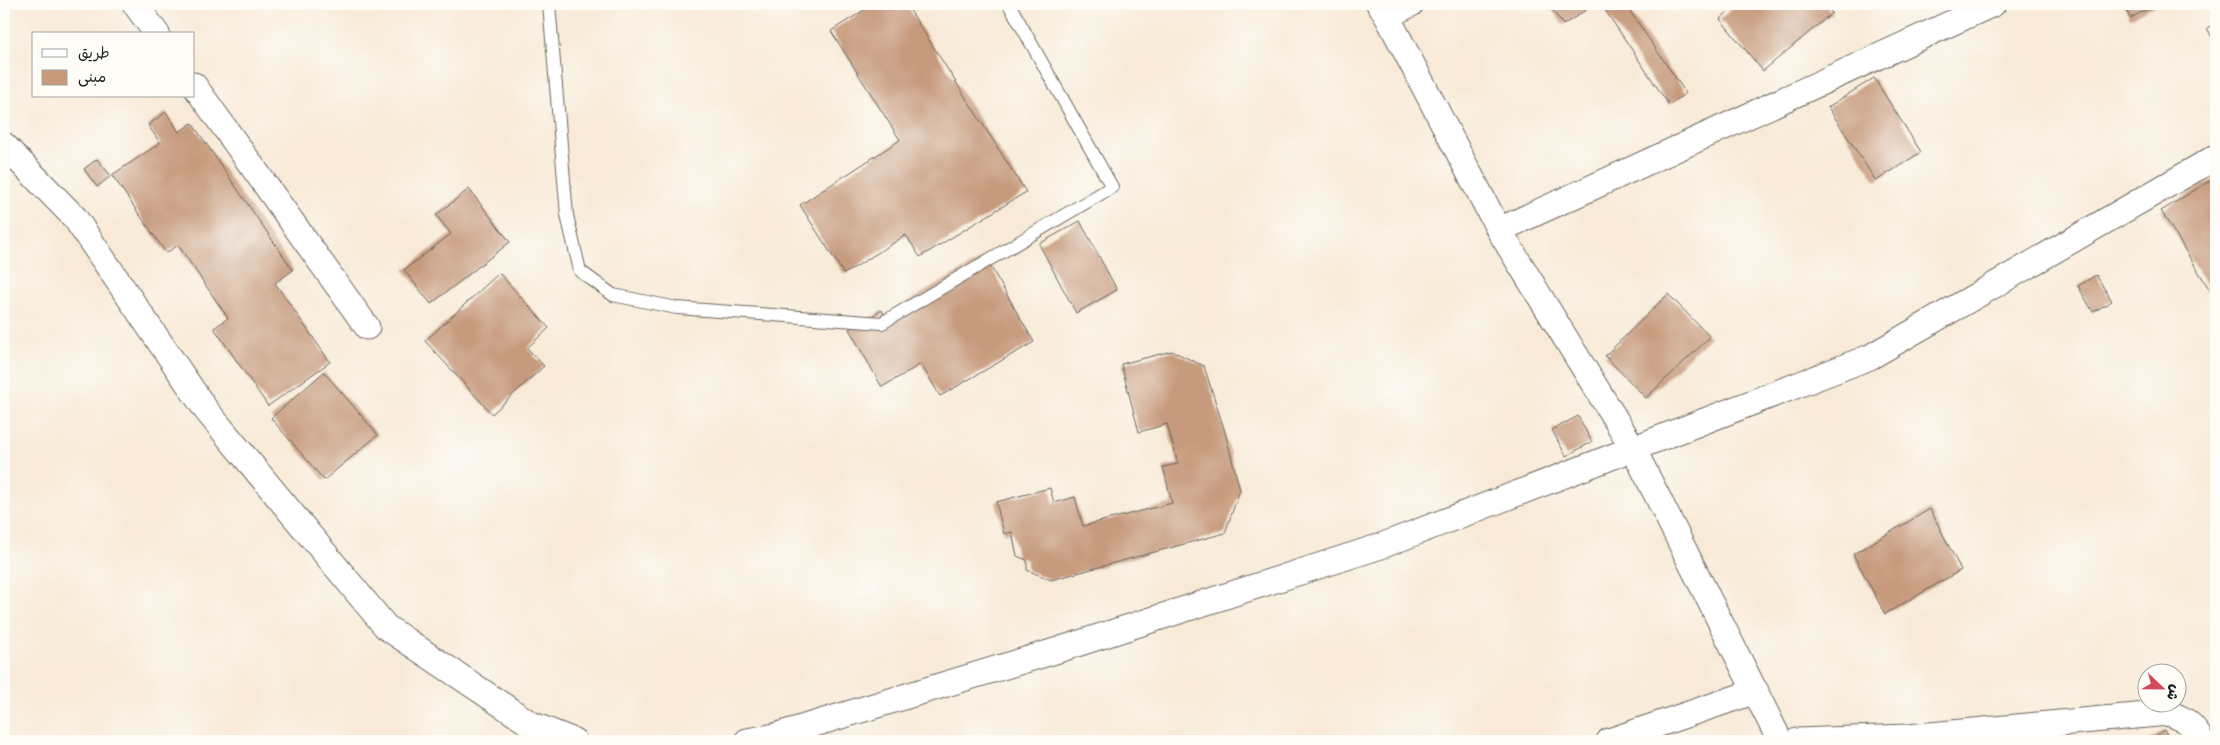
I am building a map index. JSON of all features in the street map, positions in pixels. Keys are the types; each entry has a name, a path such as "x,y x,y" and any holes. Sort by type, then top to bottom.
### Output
{"street":[{"path":"135,4 156,32"},
{"path":"1411,4 1383,10 1499,230 1633,448 1756,692 1778,741"},
{"path":"1499,230 1993,4"},
{"path":"195,86 367,327"},
{"path":"4,145 75,218 206,410 386,627 529,723 574,741"},
{"path":"747,741 775,736 1037,657 1381,546 1870,357 2216,157"},
{"path":"1609,741 1756,692"},
{"path":"1798,741 1908,737 2168,713 2186,720 2195,728 2201,741"}],"lane":[{"path":"549,4 568,215 580,271 613,295 678,308 882,323 1112,187 1009,4"}],"building":[{"path":"874,4 906,4 1026,192 920,257 906,235 844,274 800,205 900,140 831,31"},
{"path":"1548,4 1595,4 1563,25"},
{"path":"1601,4 1625,4 1686,93 1669,105"},
{"path":"1737,4 1824,4 1832,13 1763,71 1720,19"},
{"path":"2123,4 2158,4 2130,18"},
{"path":"2216,23 2216,45 2207,28"},
{"path":"1874,78 1921,152 1876,181 1828,107"},
{"path":"166,112 179,132 192,123 293,270 275,283 330,362 268,406 214,328 228,318 178,245 166,253 112,175 160,143 148,125"},
{"path":"97,159 111,176 97,187 84,169"},
{"path":"2216,177 2216,300 2161,211"},
{"path":"469,189 510,242 431,304 404,270 451,234 436,215"},
{"path":"1080,221 1117,290 1076,313 1039,244"},
{"path":"985,257 1034,342 940,396 921,364 882,387 849,329 882,310 884,315"},
{"path":"499,273 549,328 527,348 544,366 492,414 425,341"},
{"path":"2096,275 2112,301 2093,312 2078,286"},
{"path":"1668,294 1710,337 1646,398 1605,356"},
{"path":"1172,351 1204,366 1224,429 1240,490 1225,533 1051,580 1027,570 1027,560 1017,556 1012,532 1004,534 996,502 1050,488 1054,503 1075,497 1083,526 1172,503 1163,467 1178,464 1167,424 1139,432 1121,364"},
{"path":"324,372 378,435 324,480 271,418"},
{"path":"1578,416 1592,442 1566,456 1552,430"},
{"path":"1930,509 1961,570 1885,614 1853,554"},
{"path":"2164,730 2171,741 2148,741"}]}
